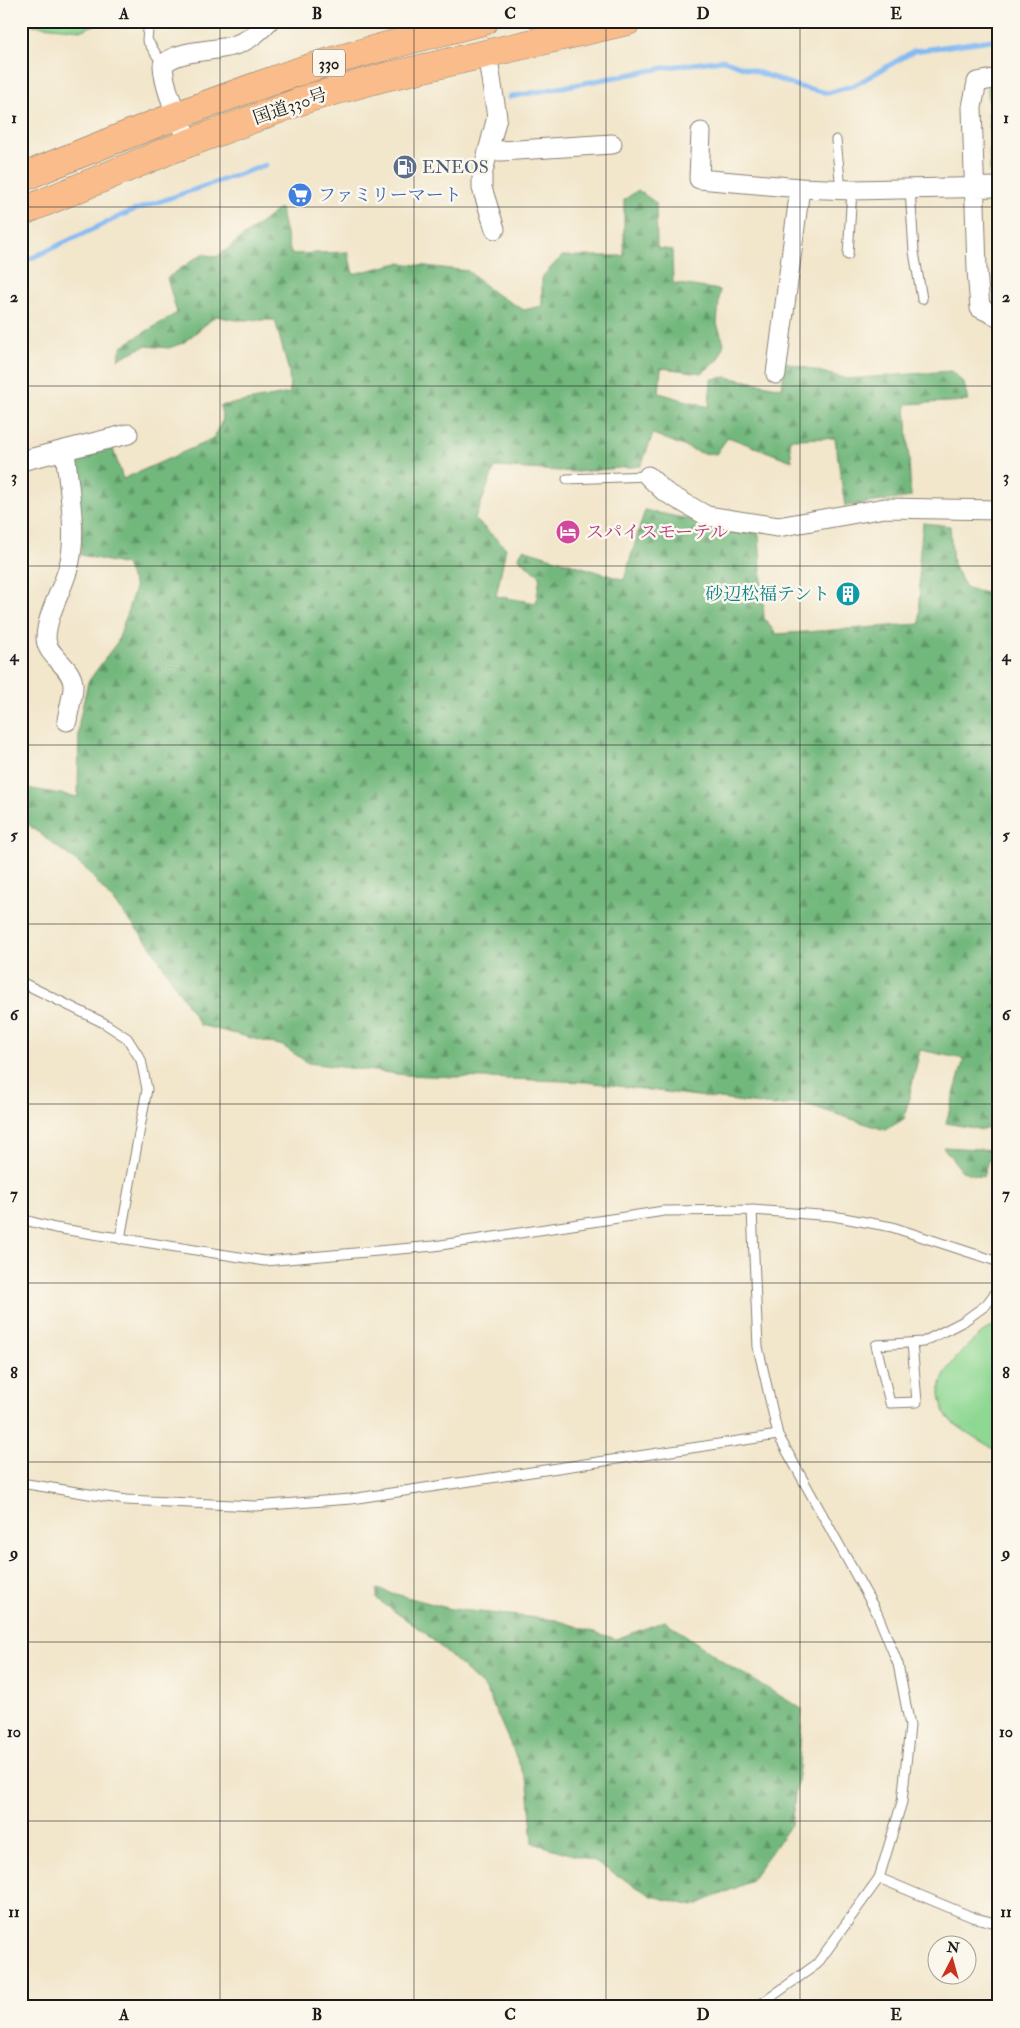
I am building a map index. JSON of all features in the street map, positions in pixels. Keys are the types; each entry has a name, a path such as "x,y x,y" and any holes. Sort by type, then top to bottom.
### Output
{"highway":[{"name":"国道330号","path":"21,178 178,114 308,69 484,21"},
{"name":"国道330号","path":"21,212 96,179 189,142 309,98 386,77 628,21"}],"street":[{"path":"189,142 170,95 163,73 163,65 168,59 179,55 209,51 236,44 254,36 269,21"},
{"path":"487,53 497,117 482,175 482,188 495,229"},
{"path":"999,78 977,82 972,107 980,308 999,317"},
{"path":"701,132 699,180 846,190 999,187"},
{"path":"488,150 501,151 612,144"},
{"path":"776,374 800,188"},
{"path":"21,461 128,434"},
{"path":"65,450 73,542 70,562 48,624 46,640 53,654 67,670 73,683 66,722"},
{"path":"648,476 665,492 707,516 778,527 885,508 999,510"}],"lane":[{"path":"149,21 147,40 163,65"},
{"path":"836,140 846,190 848,255"},
{"path":"910,189 914,252 922,299"},
{"path":"567,479 648,476"},
{"path":"21,982 104,1023 127,1038 142,1060 147,1089 120,1239"},
{"path":"752,1210 758,1347 778,1435 877,1612 898,1664 910,1726 902,1802 879,1878 816,1964 757,2007"},
{"path":"21,1219 54,1228 265,1261 434,1246 664,1211 752,1210 833,1216 892,1227 999,1262"},
{"path":"912,1343 917,1402 890,1403 876,1346 923,1342 964,1321 986,1305 999,1288"},
{"path":"21,1483 126,1500 255,1506 351,1499 778,1435"},
{"path":"879,1878 972,1916 999,1924"}],"green space":[{"path":"21,21 104,21 82,30 21,24"},
{"path":"988,84 999,84 999,172 990,173"},
{"path":"638,190 656,203 657,248 672,250 673,283 720,290 717,324 724,343 719,359 702,373 661,368 659,393 709,407 711,379 726,377 782,388 785,362 847,379 951,371 964,383 968,401 906,404 911,497 845,506 835,438 789,439 792,461 728,437 716,454 701,453 653,434 641,466 577,472 495,467 475,519 506,548 496,596 536,603 540,576 518,558 523,549 624,580 645,510 759,534 764,618 776,634 920,624 919,560 923,523 950,526 953,565 967,589 992,594 999,583 999,1123 983,1130 946,1123 964,1059 920,1050 904,1119 885,1130 802,1103 775,1106 587,1082 406,1075 308,1063 283,1046 200,1025 150,945 86,869 21,819 21,787 78,797 79,722 88,682 118,641 135,588 126,565 81,555 82,525 73,459 113,449 123,479 213,439 223,419 220,406 290,393 289,372 275,320 235,320 216,316 183,343 169,348 145,346 118,359 122,346 177,313 167,278 202,254 217,257 280,208 291,254 348,252 353,274 399,263 468,271 494,293 524,310 542,306 542,277 562,256 624,256 624,200"},
{"path":"943,1147 996,1150 999,1147 999,1163 988,1160 983,1177 962,1171"},
{"path":"999,1324 999,1452 948,1418 943,1408 940,1388 948,1370 963,1350 972,1341"},
{"path":"377,1589 451,1609 556,1620 616,1639 665,1621 730,1666 802,1709 799,1767 791,1825 749,1882 693,1906 652,1896 593,1861 533,1843 528,1784 486,1689 425,1633 377,1599"}],"waterway":[{"path":"510,97 669,67 723,60 800,87 828,93 855,85 914,51 999,39"},
{"path":"21,263 129,212 266,165"}],"place":[{"name":"ENEOS","path":"405,167"},
{"name":"ファミリーマート","path":"300,195"},
{"name":"スパイスモーテル","path":"568,532"},
{"name":"砂辺松福テント","path":"848,594"}]}
